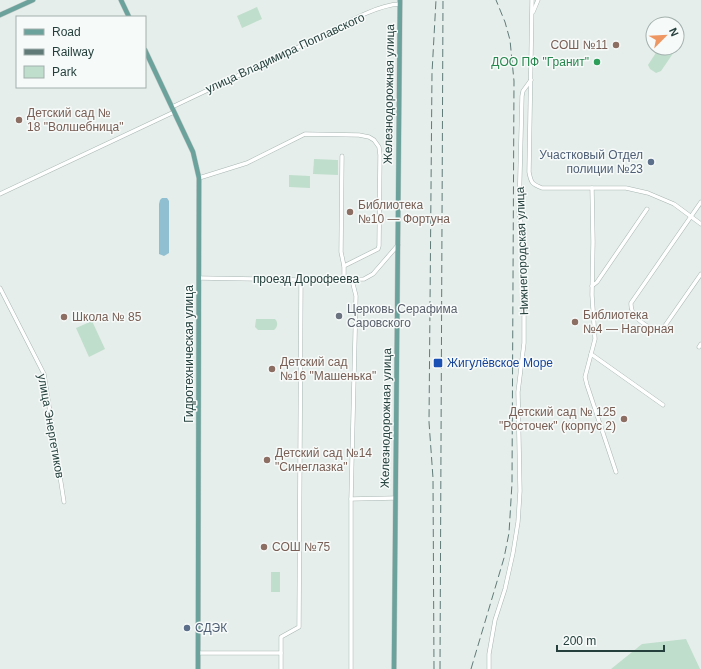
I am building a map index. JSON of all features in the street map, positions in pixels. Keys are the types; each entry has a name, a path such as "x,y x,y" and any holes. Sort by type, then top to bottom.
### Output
{"main road":[{"path":"0,15 33,0"},
{"path":"121,0 129,16"},
{"name":"Железнодорожная улица","path":"394,669 400,2"},
{"name":"Гидротехническая улица","path":"146,52 193,152 199,178 198,669"}],"street":[{"name":"Нижнегородская улица","path":"489,669 489,654 495,620 505,589 513,553 519,499 518,392 524,343 524,239 519,212 520,155 522,96 523,90 531,80 532,0"},
{"path":"532,15 538,0"},
{"name":"улица Владимира Поплавского","path":"172,106 328,34 348,22 400,2"},
{"path":"531,80 529,172 530,180 533,184 542,188 626,188 648,193 674,204 701,224"},
{"path":"0,194 174,112"},
{"path":"199,178 247,163 305,134 359,135 369,137 374,140 379,148 380,155 379,246 378,249 344,266"},
{"path":"342,156 341,252 344,266 344,280"},
{"path":"592,188 592,286 595,339 585,377 586,385 616,472"},
{"path":"701,202 631,303 631,308 634,314 643,323 655,331 662,330 701,274"},
{"path":"592,286 597,282 647,209"},
{"name":"проезд Дорофеева","path":"199,278 301,280 364,279 373,274 398,245"},
{"path":"281,669 281,637 299,627 301,280"},
{"path":"351,669 352,498 356,296 352,280"},
{"name":"улица Энергетиков","path":"0,288 44,374 64,502"},
{"path":"591,354 663,405"},
{"path":"352,498 395,498"},
{"path":"198,653 281,653"}],"green space":[{"path":"257,7 262,19 242,28 237,16"},
{"path":"654,56 671,56 661,71 656,73 650,69 648,65"},
{"path":"314,159 338,160 338,175 313,174"},
{"path":"289,175 310,176 310,188 289,187"},
{"path":"256,319 275,319 277,326 274,330 258,330 255,327"},
{"path":"92,321 105,349 89,357 76,328"},
{"path":"271,572 280,572 280,592 271,592"},
{"path":"686,639 700,669 611,669 642,644"}],"water":[{"path":"162,198 167,198 169,201 169,253 164,256 159,254 159,204"}],"railway":[{"path":"434,669 433,478 429,422 432,73 436,0"},
{"path":"440,669 443,0"},
{"path":"471,669 504,558 509,533 512,483 514,81 510,40 505,22 496,0"}],"place":[{"name":"СОШ №11","path":"616,45"},
{"name":"ДОО ПФ \"Гранит\"","path":"597,62"},
{"name":"Детский сад № 18 \"Волшебница\"","path":"19,120"},
{"name":"Участковый Отдел полиции №23","path":"651,162"},
{"name":"Библиотека №10 — Фортуна","path":"350,212"},
{"name":"Церковь Серафима Саровского","path":"339,316"},
{"name":"Школа № 85","path":"64,317"},
{"name":"Библиотека №4 — Нагорная","path":"575,322"},
{"name":"Жигулёвское Море","path":"438,363"},
{"name":"Детский сад №16 \"Машенька\"","path":"272,369"},
{"name":"Детский сад № 125 \"Росточек\" (корпус 2)","path":"624,419"},
{"name":"Детский сад №14 \"Синеглазка\"","path":"267,460"},
{"name":"СОШ №75","path":"264,547"},
{"name":"СДЭК","path":"187,628"}]}
